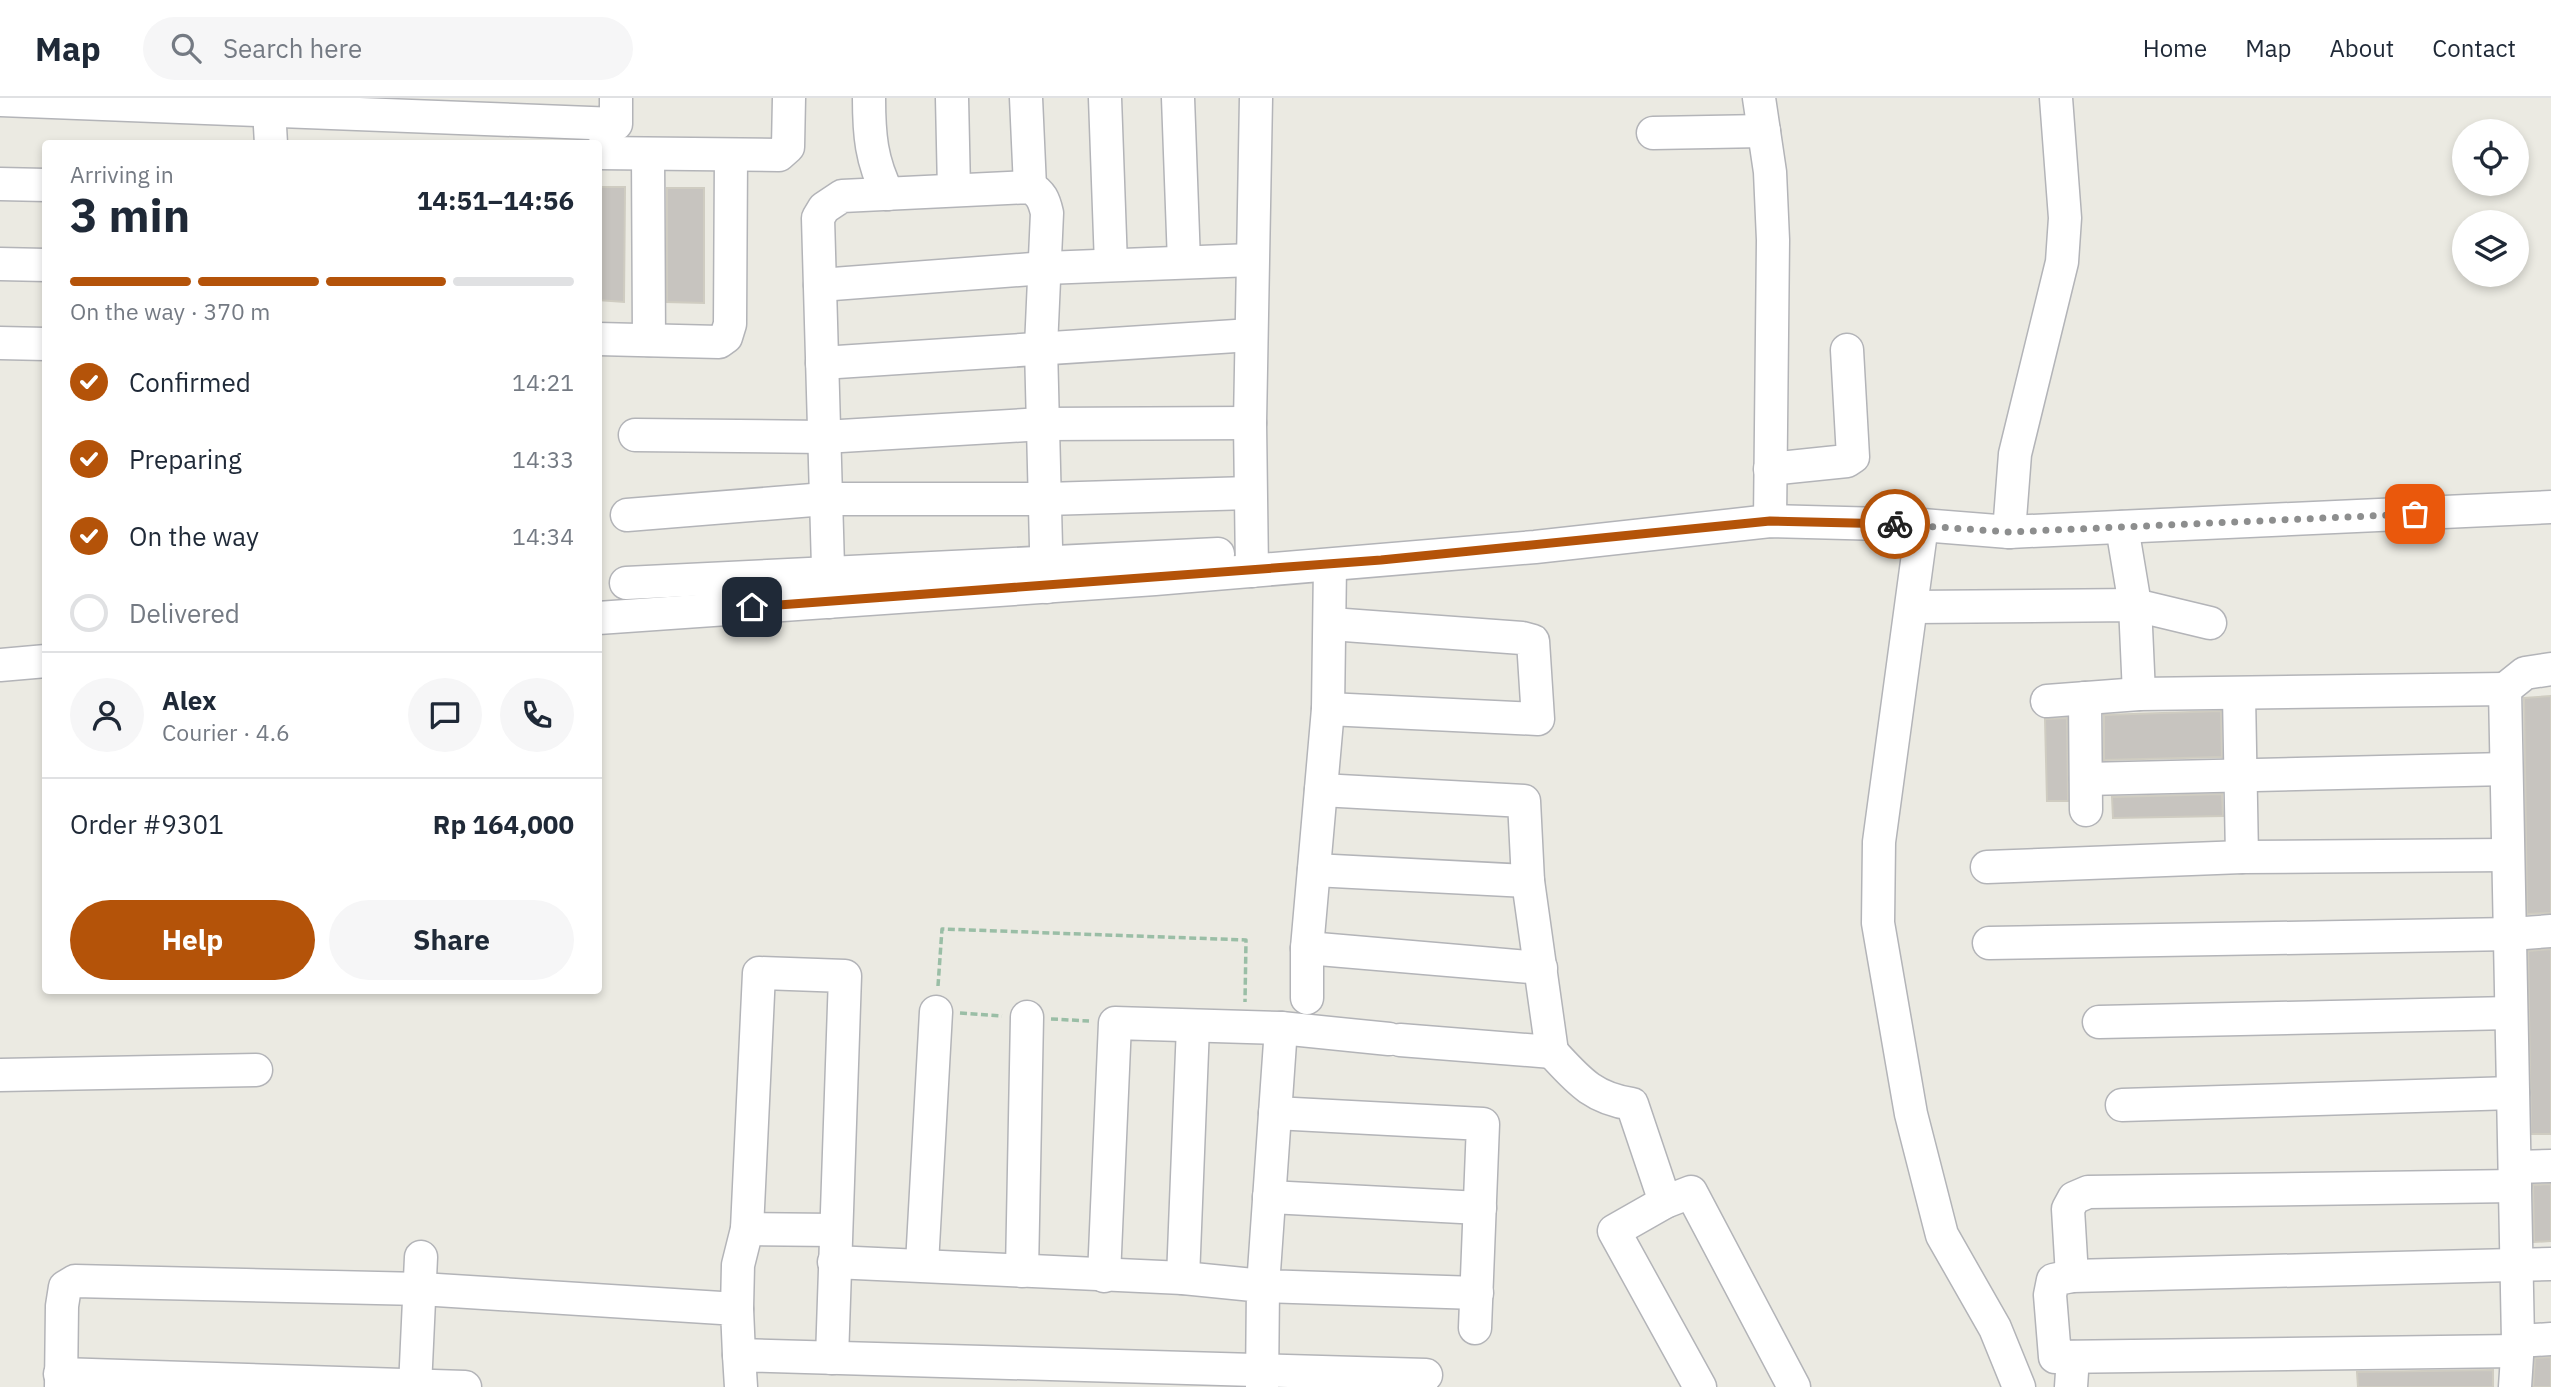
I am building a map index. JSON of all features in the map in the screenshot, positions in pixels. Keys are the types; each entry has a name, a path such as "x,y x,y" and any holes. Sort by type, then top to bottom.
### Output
{"street":[{"path":"0,100 157,101 269,109 533,109 616,124 616,98"},
{"path":"602,153 772,156 786,152 789,143 789,98"},
{"path":"869,98 869,142 875,169 888,194"},
{"path":"952,98 954,190"},
{"path":"1026,98 1030,187"},
{"path":"1105,98 1111,265"},
{"path":"1178,98 1184,262"},
{"path":"1251,562 1250,423 1256,98"},
{"path":"1759,98 1770,172 1773,240 1770,521"},
{"path":"2009,532 2015,454 2062,262 2065,218 2056,98"},
{"path":"269,109 271,140"},
{"path":"1653,133 1764,131"},
{"path":"648,154 649,340"},
{"path":"602,339 719,342 726,337 730,324 732,156"},
{"path":"0,184 42,185"},
{"path":"829,587 818,218 824,208 842,196 1030,187 1038,191 1047,213 1041,347 1047,574"},
{"path":"820,285 1045,268 1252,260"},
{"path":"0,264 42,265"},
{"path":"822,363 1251,335"},
{"path":"0,343 42,344"},
{"path":"1770,469 1847,461 1853,457 1847,350"},
{"path":"635,435 824,437 1043,424 1250,423"},
{"path":"627,515 825,499 1046,499 1251,493"},
{"path":"602,617 829,587 1251,562 1330,565 1535,547 1770,521 1922,525 2009,532 2551,507"},
{"path":"1922,525 1913,607 1891,736 1879,842 1878,923 1910,1114 1942,1235 1995,1328 2019,1387"},
{"path":"2122,527 2135,605 2139,694"},
{"path":"1307,998 1307,948 1328,709 1330,565"},
{"path":"626,583 829,587"},
{"path":"1913,607 2135,605 2210,623"},
{"path":"1328,709 1538,719 1533,641 1331,624"},
{"path":"0,665 42,662"},
{"path":"2047,701 2139,694 2239,695 2505,689 2525,673 2551,669"},
{"path":"2505,689 2506,855 2511,934 2515,1176 2515,1387"},
{"path":"2239,695 2242,857"},
{"path":"2085,698 2086,794 2239,774 2506,769"},
{"path":"1321,790 1524,801 1528,881 1552,1052 1587,1088 1606,1100 1632,1104 1665,1202"},
{"path":"1987,867 2242,857 2506,855"},
{"path":"1314,870 1528,881"},
{"path":"1989,943 2511,934 2551,931"},
{"path":"1307,948 1541,968"},
{"path":"741,1387 738,1265 747,1229 759,973 845,976 832,1357"},
{"path":"922,1264 936,1012"},
{"path":"2099,1022 2511,1013"},
{"path":"1022,1271 1027,1017"},
{"path":"1104,1276 1115,1023 1281,1028 1552,1052"},
{"path":"1183,1278 1193,1026"},
{"path":"1263,1378 1263,1286 1281,1028"},
{"path":"14,1075 256,1070"},
{"path":"2122,1105 2513,1093"},
{"path":"1275,1113 1483,1124 1475,1328"},
{"path":"2072,1276 2068,1209 2074,1198 2088,1192 2515,1176 2551,1167"},
{"path":"1700,1387 1614,1231 1665,1202 1691,1192 1794,1387"},
{"path":"1269,1197 1480,1208"},
{"path":"747,1229 835,1230"},
{"path":"415,1386 421,1257"},
{"path":"834,1262 1183,1278 1263,1286 1477,1293"},
{"path":"2551,1264 2516,1268 2072,1276 2053,1280 2050,1295 2052,1350 2055,1357 2072,1372 2517,1346 2551,1339"},
{"path":"465,1387 60,1381 65,1287 75,1281 421,1289 737,1309"},
{"path":"739,1355 832,1357 946,1374 1263,1378 1426,1374"}],"path":[{"path":"1115,1023 936,1012 942,929 1245,940 1245,1027"}],"building":[{"path":"602,187 625,187 624,302 602,300"},
{"path":"667,188 704,188 704,303 667,302"},
{"path":"2551,696 2551,913 2527,914 2524,698"},
{"path":"2221,711 2222,757 2104,760 2104,715"},
{"path":"2067,718 2068,801 2047,801 2045,719"},
{"path":"2222,794 2223,816 2113,818 2112,797"},
{"path":"2551,949 2551,1134 2531,1134 2528,951"},
{"path":"2551,1184 2551,1241 2534,1242 2533,1185"},
{"path":"2551,1357 2551,1387 2533,1387 2535,1358"},
{"path":"2493,1370 2493,1387 2358,1387 2357,1372"}],"way so far":[{"path":"1895,524 2009,532 2415,514"}],"route":[{"path":"752,607 1128,581 1535,547 1770,521 1895,524"}]}
